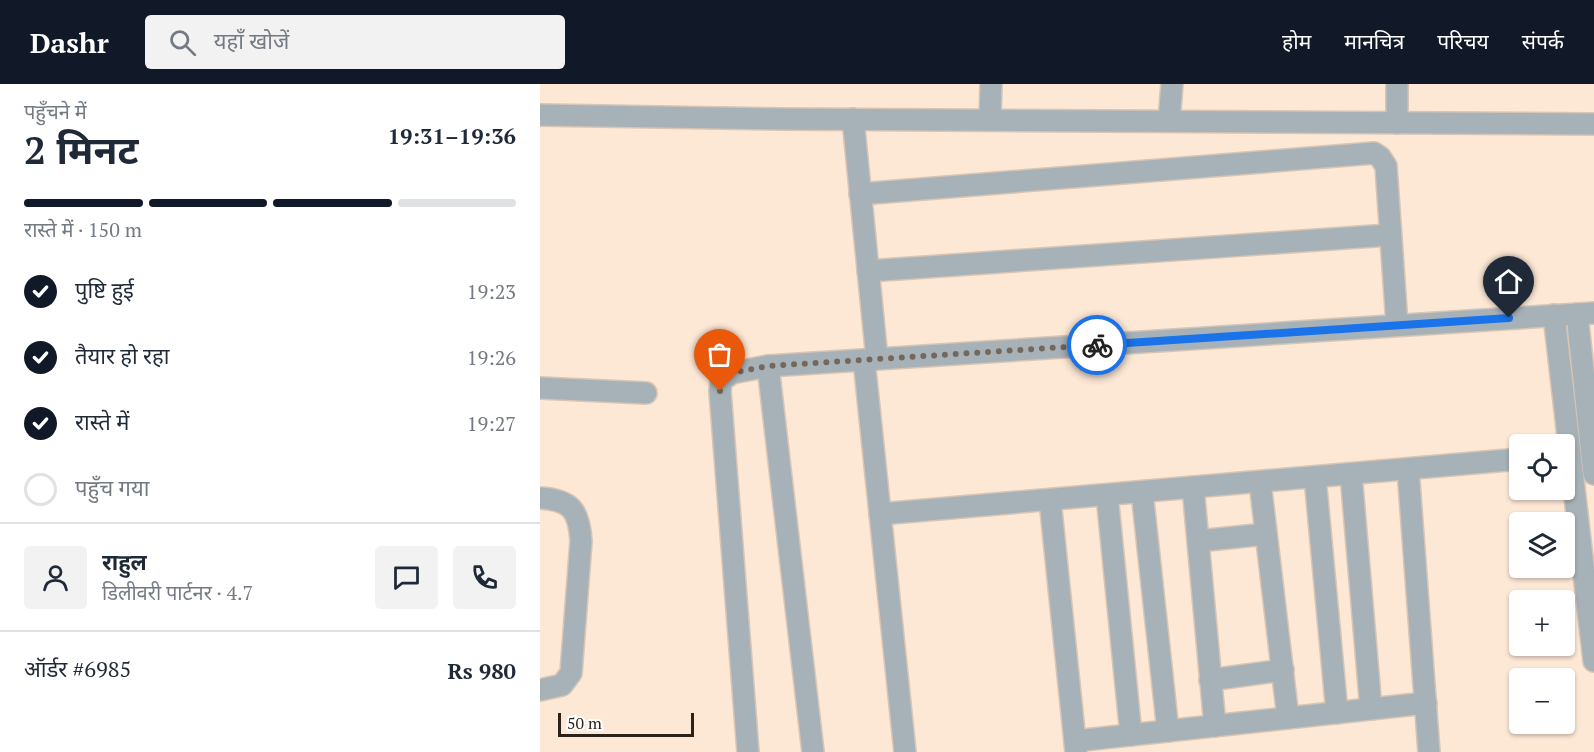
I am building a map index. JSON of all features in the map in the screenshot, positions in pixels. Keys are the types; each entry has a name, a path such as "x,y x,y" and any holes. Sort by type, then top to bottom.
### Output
{"street":[{"path":"990,120 991,84"},
{"path":"1169,121 1172,84"},
{"path":"1397,84 1397,123"},
{"path":"540,115 1594,124"},
{"path":"853,119 868,271 880,514 904,752"},
{"path":"860,194 1374,153 1386,166 1397,325"},
{"path":"868,271 1389,235"},
{"path":"748,752 720,391 721,381 732,373 768,366 1586,313 1594,474"},
{"path":"1554,315 1565,434"},
{"path":"768,366 813,752"},
{"path":"540,388 646,393"},
{"path":"880,514 1509,460"},
{"path":"1408,469 1430,752"},
{"path":"1352,474 1371,709"},
{"path":"1315,477 1336,713"},
{"path":"1260,482 1288,718"},
{"path":"1193,487 1215,726"},
{"path":"1142,492 1168,731"},
{"path":"1107,495 1131,735"},
{"path":"540,498 562,500 569,505 580,526 581,541 572,673 562,686 540,690"},
{"path":"1050,500 1075,746 1131,735 1426,703"},
{"path":"1573,500 1592,629 1594,661"},
{"path":"1198,541 1266,534"},
{"path":"1210,680 1283,670"}],"way so far":[{"path":"720,391 721,381 726,376 768,366 1097,345"}],"route":[{"path":"1097,345 1509,318"}]}
